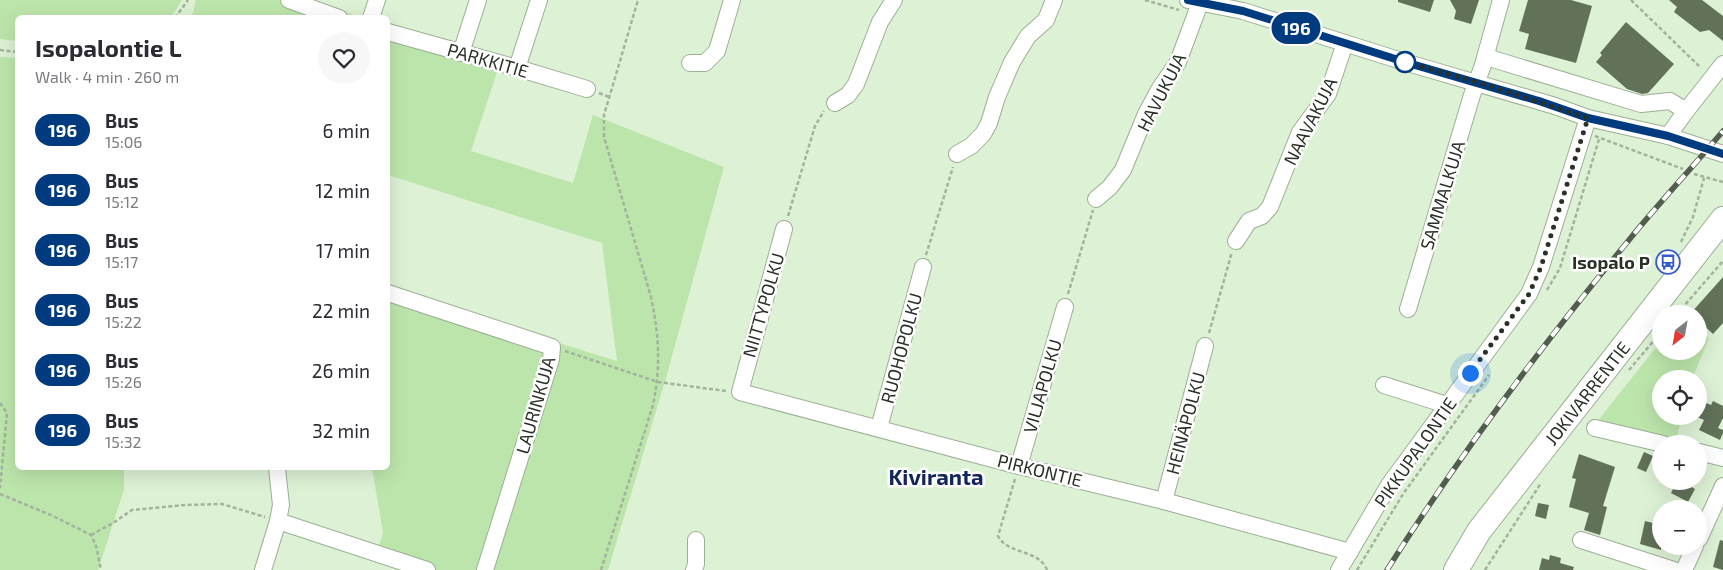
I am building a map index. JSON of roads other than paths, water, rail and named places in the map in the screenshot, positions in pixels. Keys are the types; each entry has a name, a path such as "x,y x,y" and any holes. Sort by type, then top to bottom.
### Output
{"highway":[{"name":"JOKIVARRENTIE","path":"1456,570 1479,531 1723,219"}],"street":[{"path":"289,0 331,15"},
{"path":"372,15 376,0"},
{"path":"461,53 478,0"},
{"path":"517,68 539,0"},
{"path":"690,63 704,63 717,51 732,0"},
{"path":"836,103 848,94 856,84 880,22 894,0"},
{"path":"957,154 971,146 983,134 1012,62 1028,36 1046,20 1054,0"},
{"name":"SAMMALKUJA","path":"1408,309 1472,95 1486,56 1501,0"},
{"path":"1194,2 1219,3 1408,63 1555,106 1585,124 1668,136 1723,154"},
{"name":"HAVUKUJA","path":"1096,199 1110,187 1123,170 1146,114 1160,88 1178,62 1194,2"},
{"name":"PARKKITIE","path":"390,33 587,89"},
{"name":"NAAVAKUJA","path":"1236,241 1248,221 1262,216 1270,207 1300,132 1328,94 1346,43"},
{"path":"1486,56 1641,104 1670,101 1686,111"},
{"path":"1668,136 1723,64"},
{"path":"1555,106 1565,80"},
{"name":"PIKKUPALONTIE","path":"1339,570 1389,485 1529,294 1541,267 1585,124"},
{"name":"NIITTYPOLKU","path":"741,387 784,229"},
{"name":"RUOHOPOLKU","path":"879,428 923,267"},
{"name":"LAURINKUJA","path":"390,294 552,347 551,359 485,570"},
{"name":"VILJAPOLKU","path":"1019,466 1065,307"},
{"name":"HEINÄPOLKU","path":"1164,501 1205,346"},
{"path":"1384,385 1447,405"},
{"name":"PIRKONTIE","path":"741,387 879,428 1019,466 1164,501 1350,552"},
{"path":"1595,428 1652,441"},
{"path":"1707,454 1723,458"},
{"path":"263,570 280,513 277,470"},
{"path":"1707,521 1723,486"},
{"path":"280,513 422,569"},
{"path":"694,570 696,564 696,540"},
{"path":"1581,540 1674,570"},
{"path":"1684,570 1691,555"}],"railway":[{"path":"1387,570 1443,484 1533,360 1640,226 1723,131"}],"place":[{"name":"Isopalo P","path":"1668,262"}],"district":[{"name":"Kiviranta","path":"936,476"}]}
